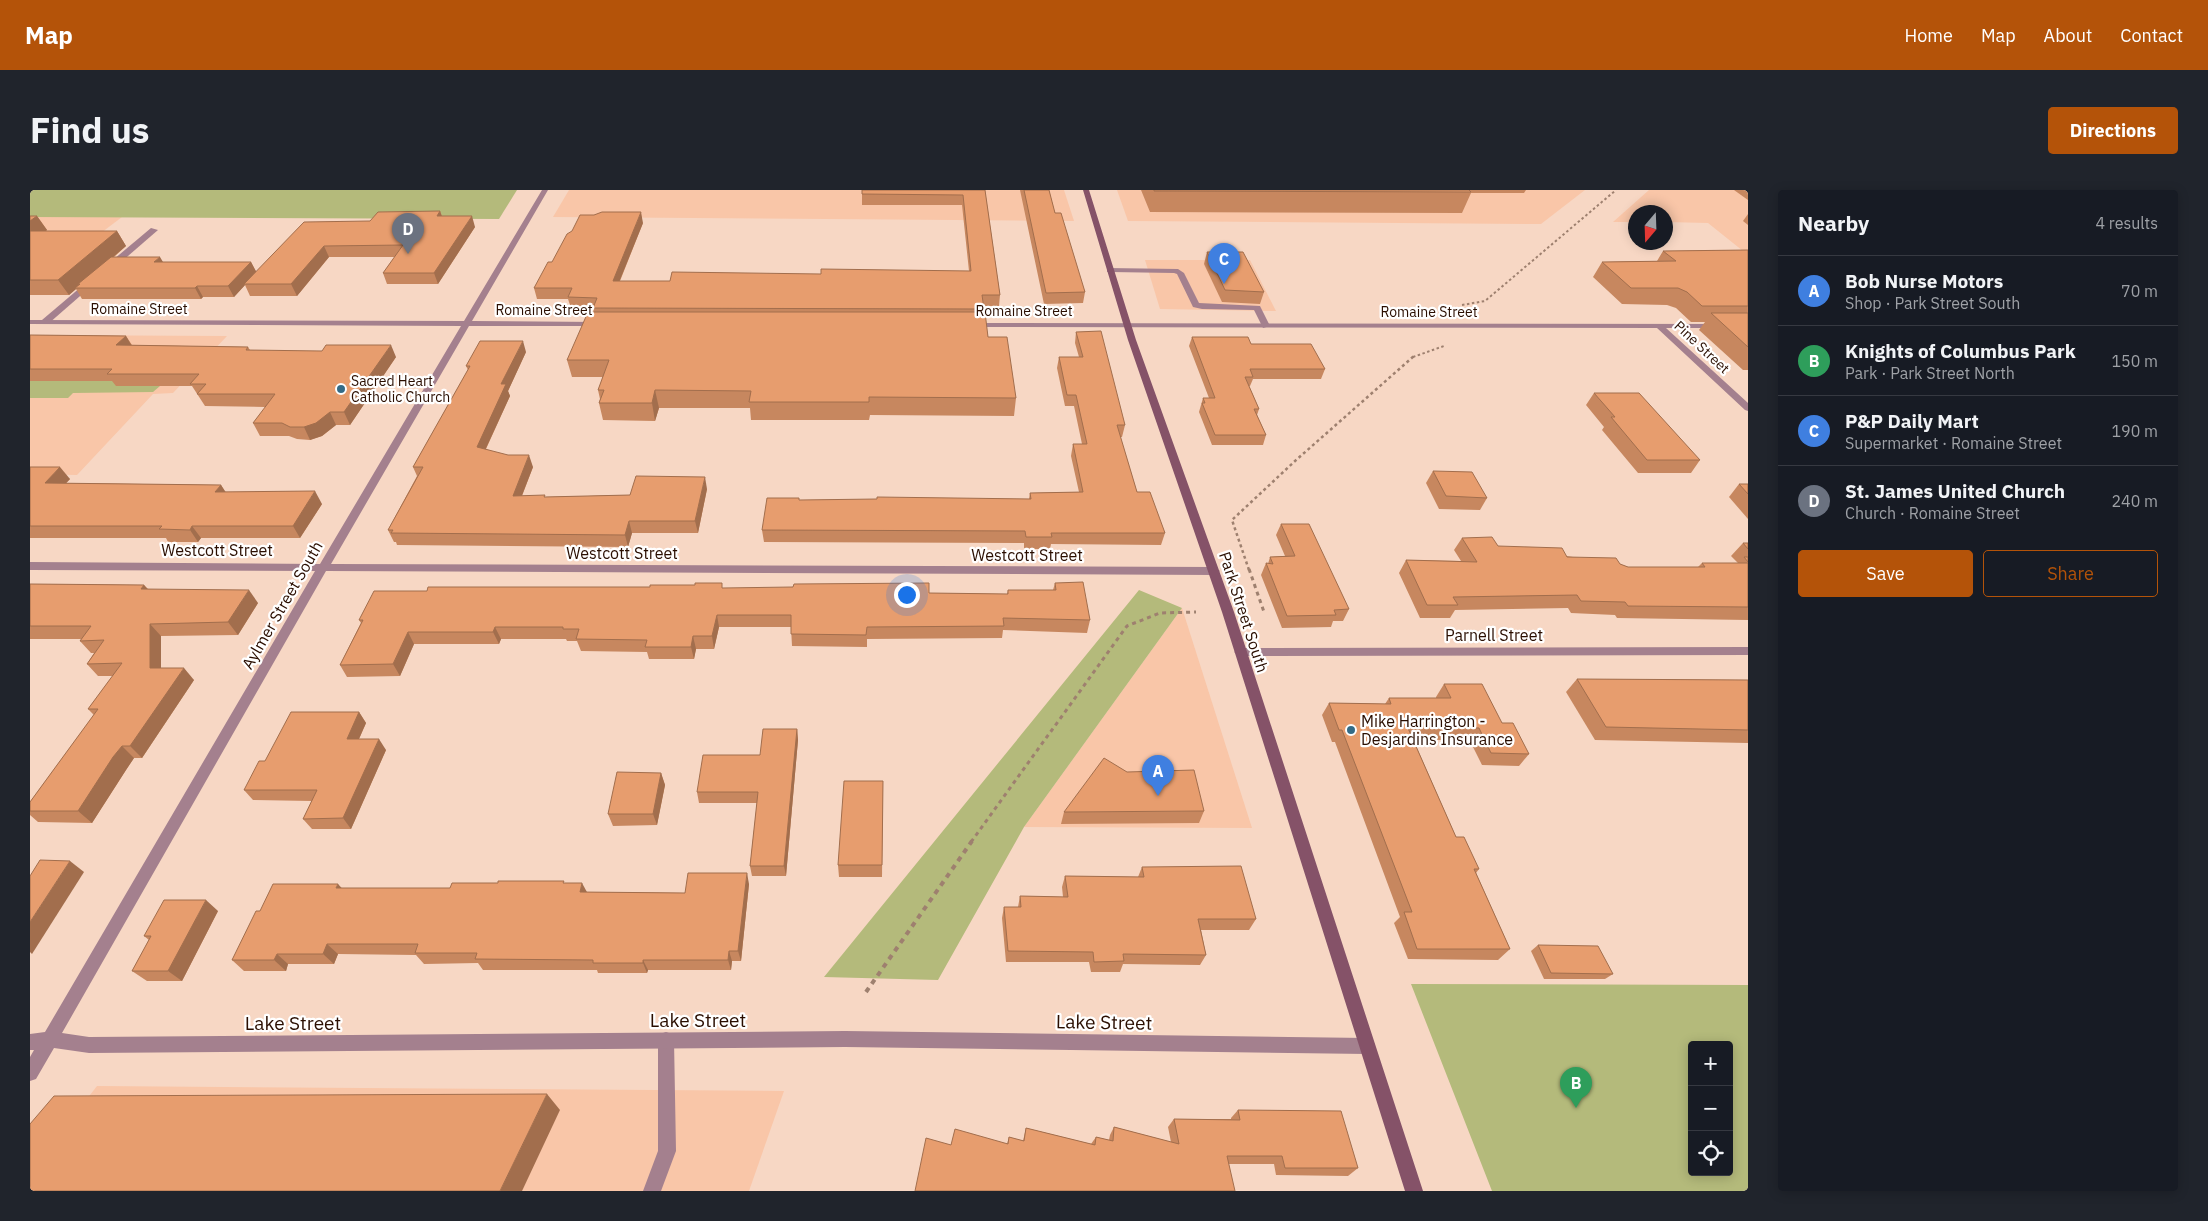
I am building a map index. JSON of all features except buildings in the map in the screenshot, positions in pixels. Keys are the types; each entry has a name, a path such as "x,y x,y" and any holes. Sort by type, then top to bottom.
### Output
{"main road":[{"name":"Park Street South","path":"1086,190 1127,326 1214,571 1414,1191"}],"street":[{"name":"Aylmer Street South","path":"30,1073 322,567 545,190"},
{"path":"104,272 154,230"},
{"path":"1110,270 1176,271 1180,273 1196,305 1202,307 1257,308 1266,326"},
{"path":"45,322 97,278"},
{"name":"Romaine Street","path":"30,322 611,324"},
{"name":"Romaine Street","path":"957,325 1748,326"},
{"name":"Pine Street","path":"1659,326 1748,408"},
{"name":"Westcott Street","path":"30,566 1214,571"},
{"name":"Parnell Street","path":"1240,652 1748,651"},
{"name":"Lake Street","path":"30,1042 50,1039 89,1045 845,1039 1367,1046"},
{"path":"652,1191 667,1151 666,1040"}],"path":[{"path":"1485,300 1616,190"},
{"path":"1264,612 1232,520 1295,461 1415,355 1452,343"},
{"path":"866,992 1127,626 1146,616 1172,611 1196,612"}],"shaded area":[{"path":"569,190 1064,190 1074,221 553,217"},
{"path":"1117,190 1585,190 1541,224 1128,221"},
{"path":"1649,190 1748,190 1748,255 1708,223 1673,222 1673,205 1632,205"},
{"path":"1628,209 1628,222 1613,222"},
{"path":"30,217 122,217 64,261"},
{"path":"1145,260 1250,260 1276,311 1160,309"},
{"path":"30,335 227,336 173,393 153,394 77,475 30,474"},
{"path":"1182,608 1252,828 1024,827"},
{"path":"97,1086 784,1091 749,1191 30,1191 30,1172"}],"green space":[{"path":"30,190 517,190 499,219 30,217"},
{"path":"30,381 120,381 116,386 160,386 153,392 73,393 68,398 30,398"},
{"path":"1139,590 1182,608 1024,827 938,980 824,977"},
{"path":"1411,984 1748,985 1748,1191 1492,1191"}],"place":[{"name":"St. James United Church","path":"408,254"},
{"name":"P&P Daily Mart","path":"1224,284"},
{"name":"Sacred Heart Catholic Church","path":"341,389"},
{"name":"Mike Harrington - Desjardins Insurance","path":"1351,730"},
{"name":"Bob Nurse Motors","path":"1158,796"},
{"name":"Knights of Columbus Park","path":"1576,1108"}]}
